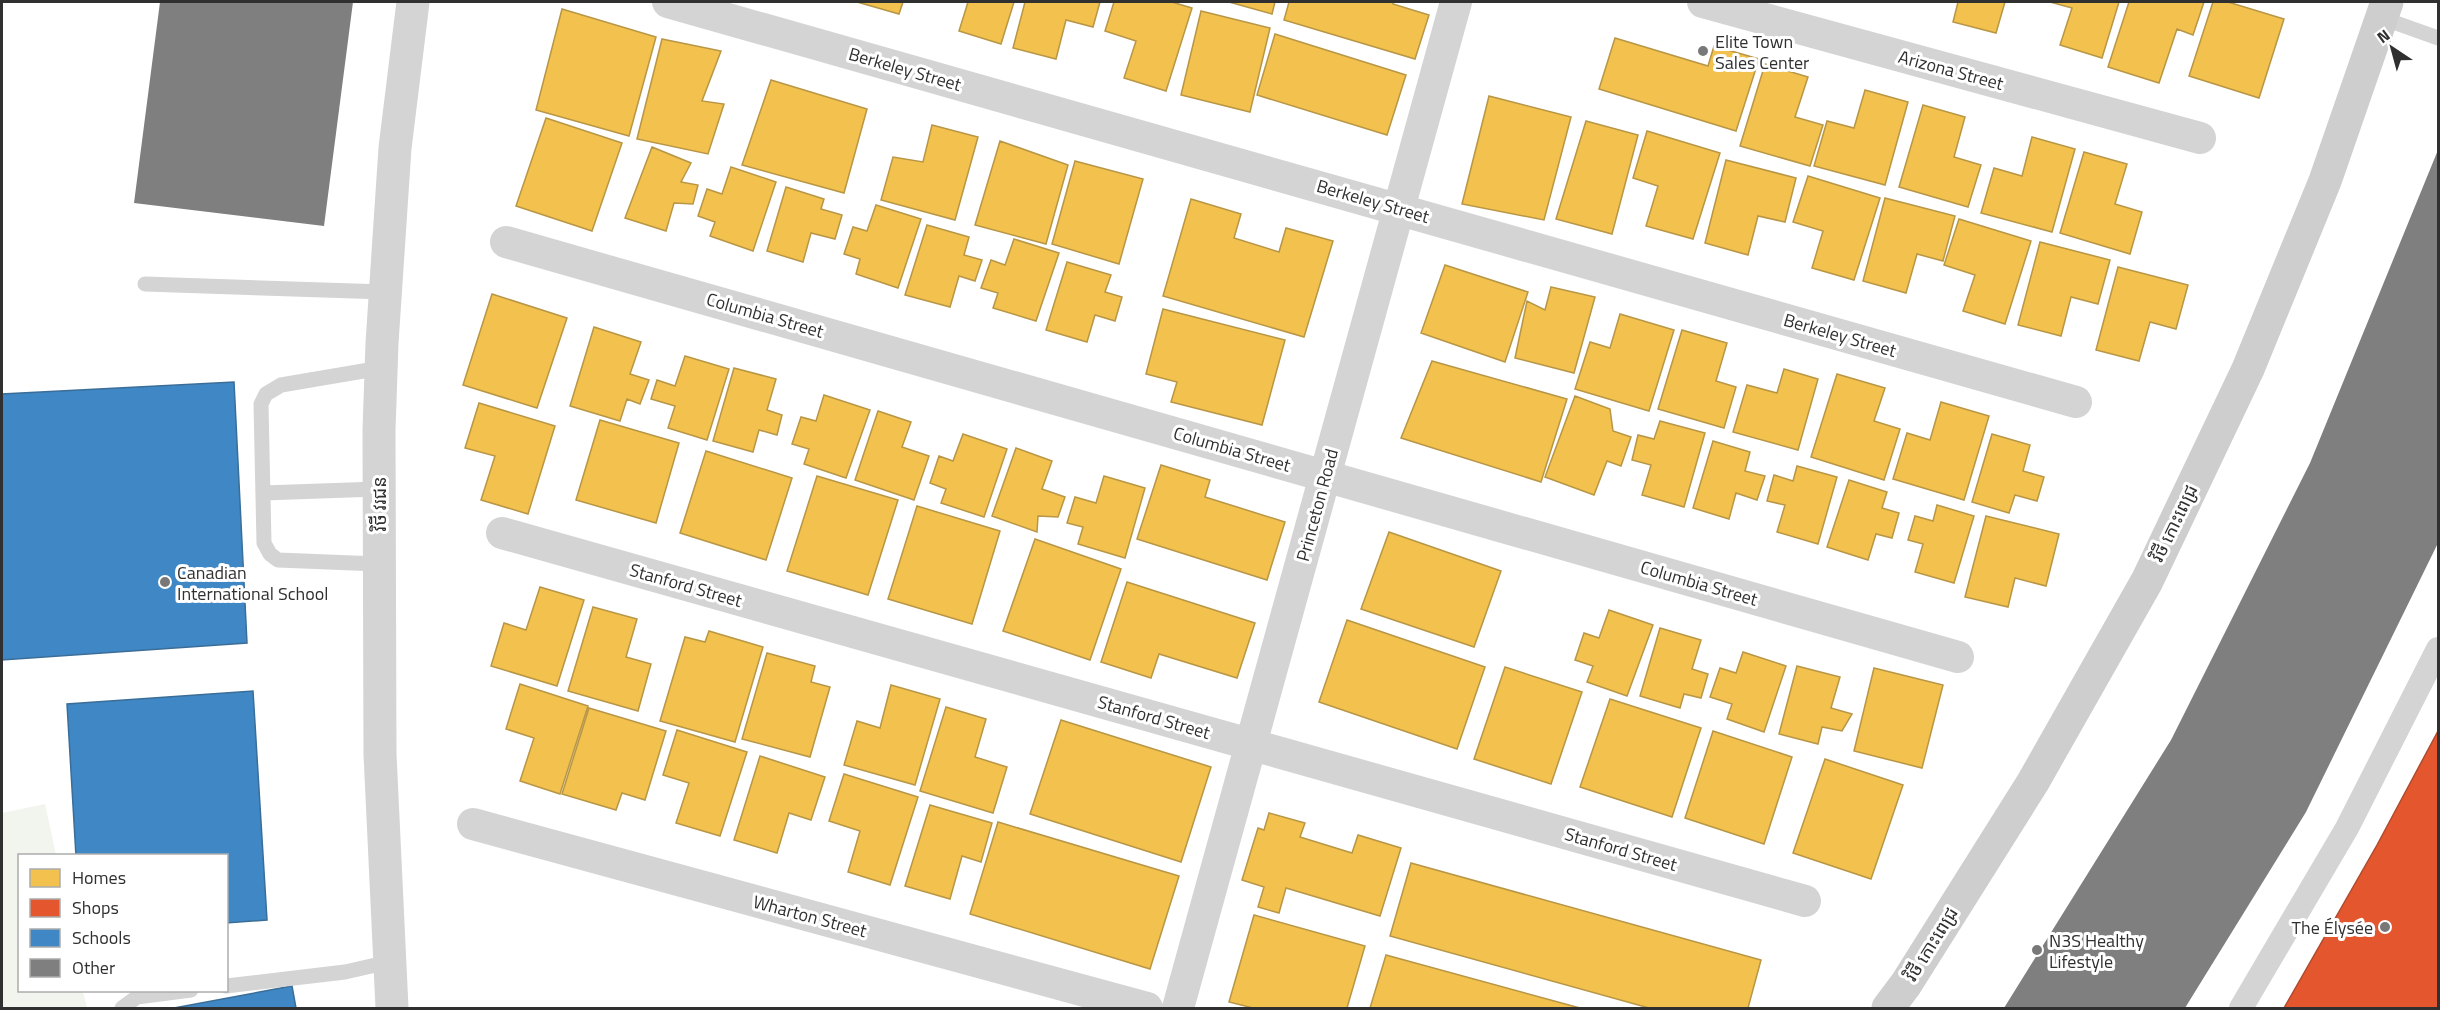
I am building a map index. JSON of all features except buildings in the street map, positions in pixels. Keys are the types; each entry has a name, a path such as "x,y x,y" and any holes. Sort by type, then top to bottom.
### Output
{"main road":[{"name":"វិថី កោះពេជ្រ","path":"1888,1008 1906,984 2033,782 2147,580 2248,369 2325,181 2384,10"}],"street":[{"name":"វិថី វរជន","path":"392,1008 388,962 380,754 378,489 381,368 395,148 413,2"},
{"name":"Berkeley Street","path":"668,2 2076,402"},
{"name":"Princeton Road","path":"1178,1008 1456,2"},
{"name":"Arizona Street","path":"1703,2 2200,138"},
{"name":"Columbia Street","path":"506,242 1958,657"},
{"name":"Stanford Street","path":"502,533 1805,900"},
{"path":"2241,1008 2347,828 2439,649"},
{"name":"Wharton Street","path":"473,824 1147,1008"}],"lane":[{"path":"2384,10 2439,38"},
{"path":"145,284 385,292"},
{"path":"378,564 278,560 270,554 264,543 261,404 266,394 280,385 381,368"},
{"path":"263,493 378,489"},
{"path":"228,986 345,972 388,962"},
{"path":"122,1008 137,997 176,992"}],"shaded area":[{"path":"45,804 56,854 18,854 18,992 83,992 87,1008 2,1008 2,813"}],"place":[{"name":"Elite Town Sales Center","path":"1703,51"},
{"name":"Canadian International School","path":"165,582"},
{"name":"The Élysée","path":"2385,927"},
{"name":"N3S Healthy Lifestyle","path":"2037,950"}]}
